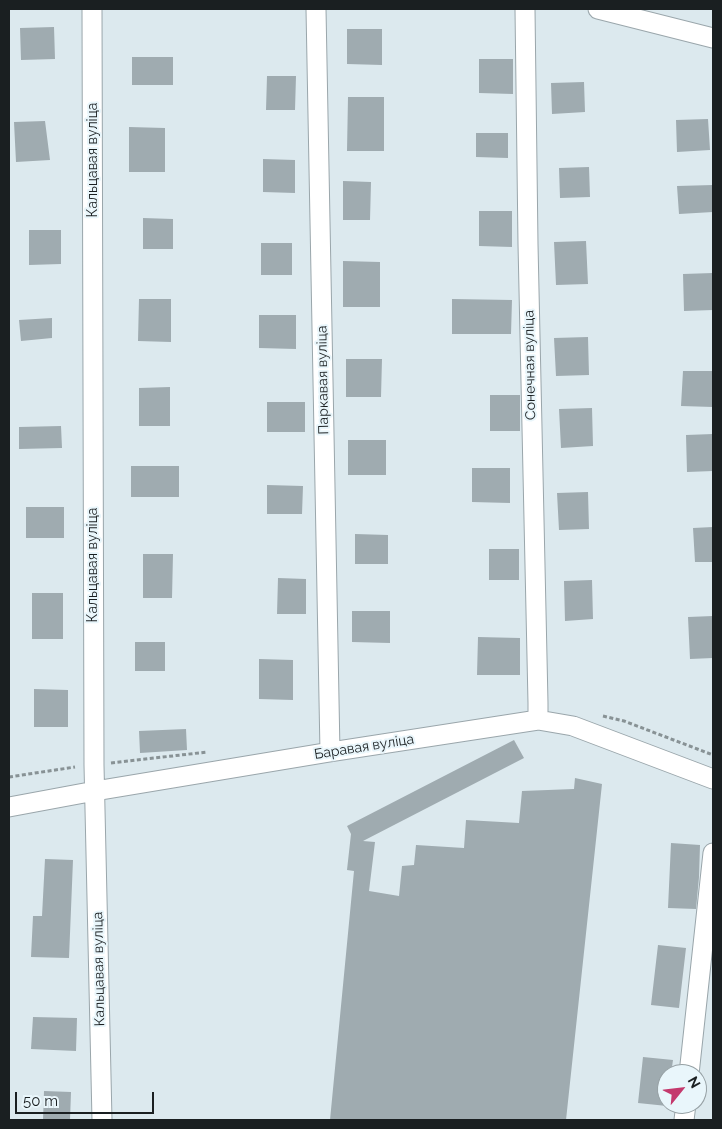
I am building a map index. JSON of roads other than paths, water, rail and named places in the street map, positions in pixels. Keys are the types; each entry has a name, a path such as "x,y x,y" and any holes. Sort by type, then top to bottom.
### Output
{"street":[{"name":"Кальцавая вуліца","path":"92,9 94,755 102,1120"},
{"name":"Паркавая вуліца","path":"316,9 330,752"},
{"name":"Сонечная вуліца","path":"525,9 538,720"},
{"path":"598,9 713,38"},
{"name":"Баравая вуліца","path":"9,807 330,752 538,720 573,726 713,778"},
{"path":"690,1064 713,853"}]}
